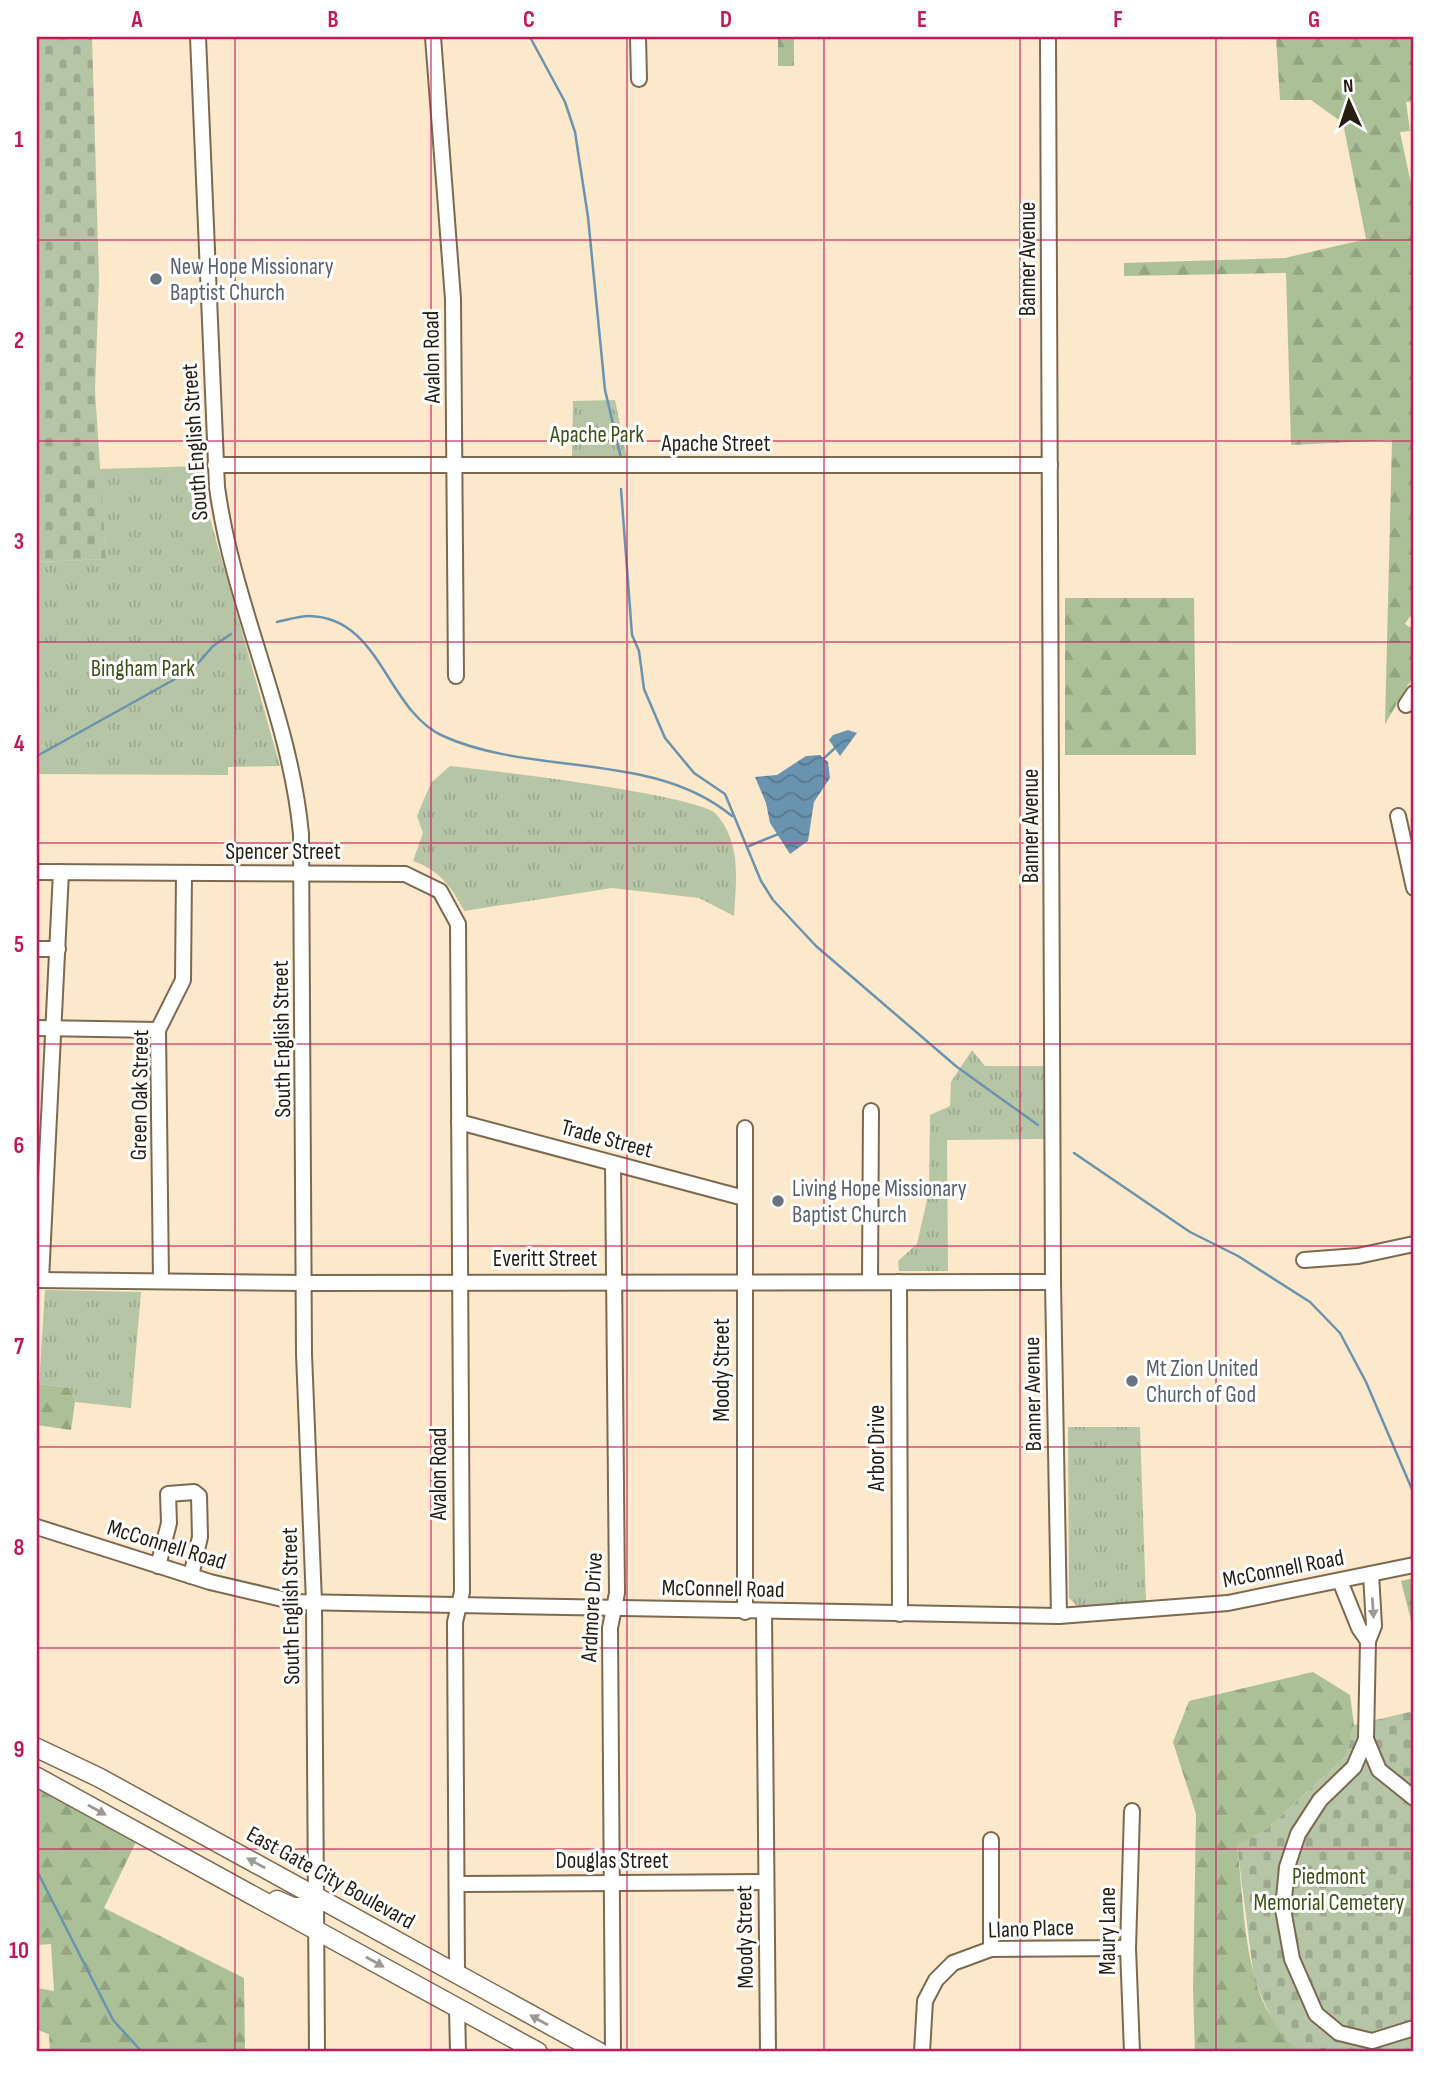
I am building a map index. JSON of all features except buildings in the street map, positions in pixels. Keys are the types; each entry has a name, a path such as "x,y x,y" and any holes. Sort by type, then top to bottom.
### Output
{"main road":[{"name":"East Gate City Boulevard","path":"37,1748 100,1779 599,2052"},
{"path":"37,1777 538,2052"},
{"path":"221,1878 293,1907 307,1906 315,1896"},
{"path":"316,1929 334,1919 348,1922 383,1941 408,1948"}],"street":[{"name":"South English Street","path":"198,37 215,465 226,542 292,771 299,810 302,875 304,1283 314,1602 317,2052"},
{"name":"Avalon Road","path":"433,37 453,299 456,676"},
{"path":"638,37 639,79"},
{"name":"Banner Avenue","path":"1048,37 1053,1282 1059,1616"},
{"name":"Apache Street","path":"215,465 1050,465"},
{"path":"1398,816 1414,888"},
{"name":"Spencer Street","path":"37,872 405,874 440,891 458,924 461,971"},
{"path":"39,1280 61,872"},
{"name":"Green Oak Street","path":"161,1281 158,1030 183,980 184,873"},
{"path":"37,949 58,949"},
{"name":"Avalon Road","path":"457,1975 455,1622 462,1592 459,1282 461,971"},
{"path":"37,1028 158,1030"},
{"path":"870,1282 871,1111"},
{"name":"Trade Street","path":"459,1122 744,1198"},
{"name":"Moody Street","path":"744,1128 746,1612"},
{"name":"Ardmore Drive","path":"613,1164 617,1593 610,1628 613,2052"},
{"path":"1304,1260 1358,1256 1414,1244"},
{"name":"Everitt Street","path":"39,1280 304,1283 1053,1282"},
{"name":"Arbor Drive","path":"899,1282 900,1614"},
{"path":"158,1566 169,1523 168,1494 194,1492 199,1496 200,1537 191,1576"},
{"name":"McConnell Road","path":"37,1527 257,1596 314,1602 458,1606 1059,1616 1205,1606 1414,1565"},
{"path":"1371,1574 1374,1626 1368,1641 1366,1739 1354,1767 1320,1800 1298,1834 1287,1867 1286,1921 1292,1959 1316,2014 1339,2033 1372,2040 1414,2028"},
{"path":"1339,1581 1359,1628 1368,1641"},
{"name":"Moody Street","path":"764,1612 768,2052"},
{"path":"1366,1739 1379,1770 1414,1798"},
{"name":"Maury Lane","path":"1132,1811 1128,1948 1132,2052"},
{"path":"990,1949 991,1840"},
{"name":"Douglas Street","path":"458,1884 766,1882"},
{"name":"Llano Place","path":"922,2052 925,2001 936,1980 953,1963 990,1949 1128,1948"},
{"path":"457,2008 458,2052"}],"green space":[{"path":"37,37 92,37 99,280 95,390 106,559 37,562"},
{"path":"778,37 794,37 794,66 778,66"},
{"path":"1276,37 1414,37 1414,101 1406,102 1410,131 1400,132 1414,198 1414,610 1405,624 1414,630 1414,675 1385,724 1392,440 1291,445 1286,273 1124,276 1124,263 1285,258 1366,239 1343,123 1311,100 1280,100"},
{"name":"Apache Park","path":"615,400 627,458 572,458 573,401"},
{"name":"Bingham Park","path":"203,466 207,508 280,766 228,767 228,775 37,774 37,562 106,559 99,469"},
{"path":"1065,598 1194,598 1196,755 1065,755"},
{"path":"57,617 59,635 37,637 37,618"},
{"path":"450,766 546,778 673,799 716,814 734,850 734,916 699,898 612,888 464,911 444,880 413,861 423,833 417,816 431,783"},
{"path":"972,1050 985,1066 1045,1066 1044,1139 947,1140 948,1271 899,1271 898,1261 917,1244 929,1191 930,1115 950,1106 951,1082"},
{"path":"45,1290 141,1292 131,1408 75,1402 70,1388 39,1384"},
{"path":"39,1384 70,1388 75,1402 71,1430 37,1425"},
{"path":"1068,1427 1140,1427 1146,1601 1077,1606 1069,1598"},
{"path":"1414,1578 1414,1632 1401,1581"},
{"path":"1313,1672 1350,1695 1354,1725 1346,1756 1268,1828 1237,1846 1245,1929 1257,1985 1267,2011 1282,2033 1302,2052 1195,2052 1193,1990 1196,1814 1173,1742 1189,1701"},
{"name":"Piedmont Memorial Cemetery","path":"1414,1711 1414,2052 1302,2052 1286,2041 1272,2020 1254,1979 1237,1845 1268,1828 1346,1756 1354,1725"},
{"path":"37,1787 136,1842 104,1908 244,1978 245,2052 50,2052 49,2034 37,2030 37,1988 54,1991 51,1944 37,1945"}],"water":[{"path":"848,730 857,733 840,756 829,740 833,735"},
{"path":"820,755 828,762 830,778 814,802 808,841 790,854 770,823 766,803 755,777 777,775 806,756"}],"waterway":[{"path":"530,37 565,102 575,132 588,217 605,390 621,458"},
{"path":"621,489 632,635 639,651 644,689 665,738 694,773 725,794 761,881 773,900 816,946 957,1067 1038,1125"},
{"path":"277,622 309,616 333,620 352,632 368,648 408,706 424,723 443,736 478,749 515,757 629,772 666,781 700,795 732,816"},
{"path":"37,756 193,669 213,646 231,634"},
{"path":"822,760 835,748"},
{"path":"749,846 781,833"},
{"path":"1074,1153 1190,1232 1238,1256 1310,1302 1340,1333 1366,1382 1414,1494"},
{"path":"37,1871 113,2020 142,2052"}],"place":[{"name":"New Hope Missionary Baptist Church","path":"156,279"},
{"name":"Living Hope Missionary Baptist Church","path":"778,1201"},
{"name":"Mt Zion United Church of God","path":"1132,1381"}]}
